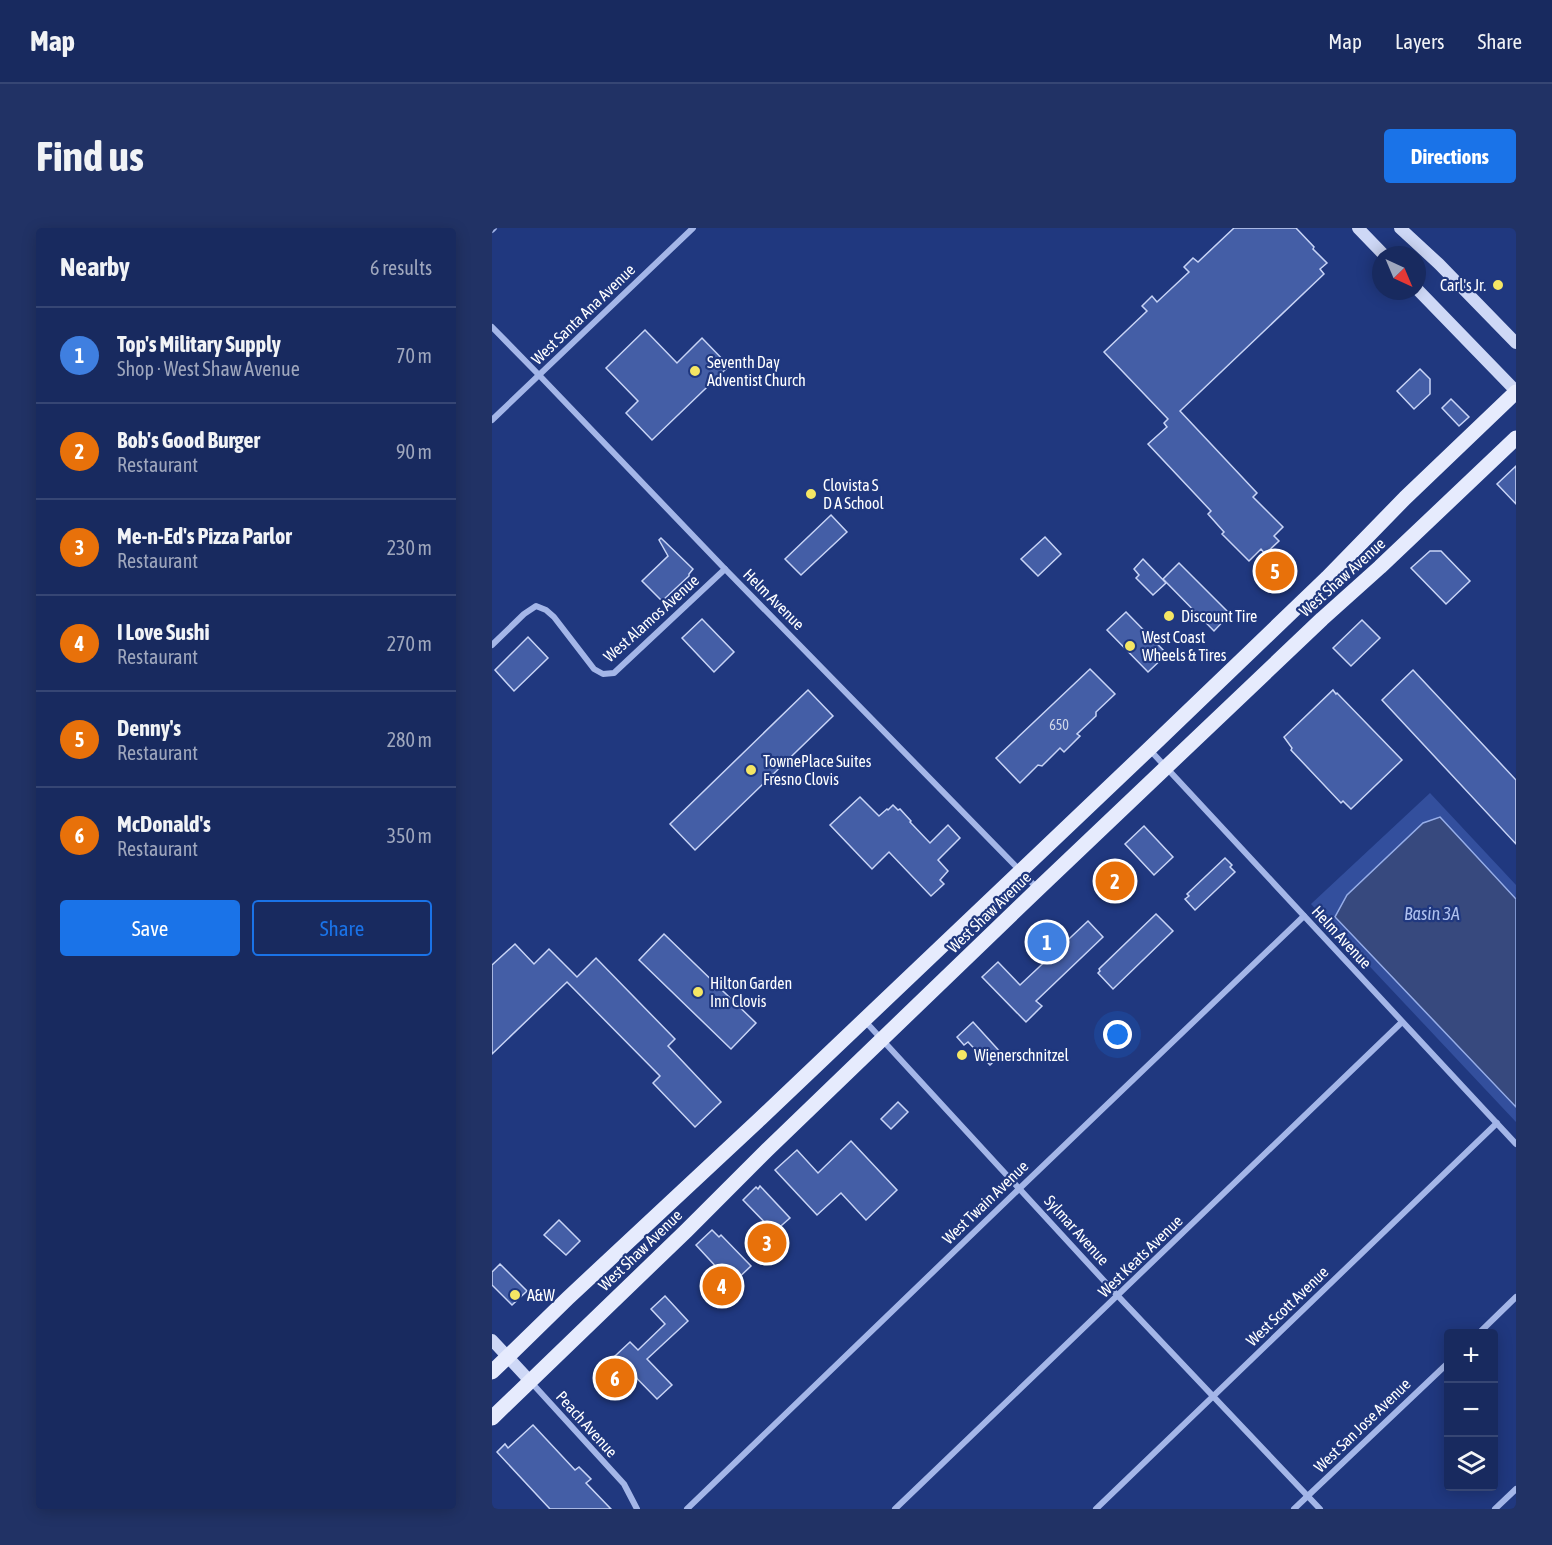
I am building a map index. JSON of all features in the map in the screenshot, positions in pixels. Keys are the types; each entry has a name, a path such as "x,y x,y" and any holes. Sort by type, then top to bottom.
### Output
{"main road":[{"path":"1358,228 1375,246"},
{"path":"1400,228 1439,264 1516,343"},
{"path":"1426,298 1516,391"},
{"name":"West Shaw Avenue","path":"492,1372 1149,749 1327,578 1405,498 1516,391"},
{"name":"West Shaw Avenue","path":"492,1418 1038,889 1516,438"},
{"path":"492,1341 530,1381"}],"street":[{"name":"West Santa Ana Avenue","path":"492,420 693,228"},
{"name":"Helm Avenue","path":"492,327 724,569 1038,889"},
{"name":"West Alamos Avenue","path":"492,645 524,614 536,606 546,610 554,617 594,669 603,674 614,673 724,569"},
{"name":"Helm Avenue","path":"1149,749 1516,1144"},
{"name":"West Twain Avenue","path":"687,1509 1304,916"},
{"name":"Sylmar Avenue","path":"864,1020 1118,1296 1320,1509"},
{"name":"West Keats Avenue","path":"895,1509 1402,1022"},
{"name":"West Scott Avenue","path":"1096,1509 1497,1123"},
{"path":"1483,1329 1516,1298"},
{"name":"West San Jose Avenue","path":"1294,1509 1444,1367"},
{"name":"Peach Avenue","path":"530,1381 624,1485 637,1509"},
{"path":"1495,1509 1516,1489"}],"shaded area":[{"name":"Basin 3A","path":"1430,793 1516,885 1516,1122 1311,904"}],"water":[{"name":"Basin 3A","path":"1440,817 1516,899 1516,1107 1335,917 1347,895 1423,823"}],"building":[{"path":"1234,228 1296,228 1327,263 1320,269 1324,274 1180,411 1257,493 1253,497 1283,527 1274,536 1279,541 1265,554 1261,549 1249,561 1222,534 1224,532 1208,514 1211,511 1148,444 1167,427 1164,423 1168,419 1104,352 1147,311 1142,306 1152,296 1157,302 1189,272 1184,267 1193,258 1198,262"},
{"path":"645,330 677,363 702,338 729,366 652,440 626,413 638,401 606,368"},
{"path":"1420,369 1430,379 1430,394 1414,409 1397,391"},
{"path":"1451,399 1469,417 1459,426 1442,408"},
{"path":"1516,466 1516,504 1497,484"},
{"path":"831,515 847,532 801,575 785,559"},
{"path":"1045,537 1061,554 1038,576 1021,559"},
{"path":"661,538 693,569 689,576 662,601 642,581 668,556 659,540"},
{"path":"1430,551 1441,551 1470,581 1446,604 1411,568"},
{"path":"1143,559 1166,583 1153,595 1136,578 1139,575 1134,569"},
{"path":"1179,563 1230,614 1214,631 1163,579"},
{"path":"1126,612 1167,654 1148,672 1107,630"},
{"path":"702,619 734,652 714,672 682,638"},
{"path":"1362,620 1380,638 1351,666 1333,648"},
{"path":"528,637 548,658 514,691 495,670"},
{"path":"1090,669 1115,694 1096,712 1096,716 1077,734 1080,736 1064,752 1060,748 1020,783 996,758"},
{"path":"1413,670 1516,780 1516,844 1382,700"},
{"name":"TownePlace Suites Fresno Clovis","path":"808,690 833,716 695,850 670,824"},
{"path":"1333,690 1402,760 1351,809 1343,801 1341,803 1291,750 1292,748 1284,737"},
{"path":"860,797 879,816 893,805 898,810 900,809 930,843 948,825 960,838 938,860 948,871 940,880 944,884 931,896 889,852 872,869 830,825"},
{"path":"1144,826 1173,857 1154,875 1125,844"},
{"path":"1225,858 1235,872 1195,910 1185,899 1189,896 1187,894"},
{"path":"1156,914 1173,931 1113,989 1098,973 1099,969"},
{"path":"1088,921 1103,937 1036,1001 1042,1006 1026,1022 982,977 998,962 1020,985"},
{"name":"Hilton Garden Inn Clovis","path":"664,934 756,1023 731,1049 639,960"},
{"path":"515,944 534,964 549,949 577,977 596,958 675,1039 668,1046 721,1102 695,1127 653,1083 660,1076 567,982 492,1054 492,965"},
{"path":"973,1022 1002,1054 990,1065 968,1042 964,1045 957,1037"},
{"path":"898,1102 908,1112 891,1129 881,1119"},
{"path":"851,1141 897,1190 866,1220 841,1193 817,1215 775,1170 797,1150 818,1173"},
{"path":"760,1186 790,1218 774,1232 743,1200"},
{"path":"559,1220 580,1241 566,1255 544,1235"},
{"path":"712,1230 719,1237 721,1235 751,1266 732,1284 696,1245"},
{"path":"500,1264 527,1291 512,1305 492,1285 492,1272"},
{"path":"665,1296 688,1321 647,1359 672,1385 657,1399 615,1356 630,1342 638,1350 665,1324 651,1309"},
{"path":"533,1425 575,1470 579,1467 591,1479 586,1483 611,1509 550,1509 497,1452 505,1444 508,1448"}],"place":[{"name":"Carl's Jr.","path":"1498,285"},
{"name":"Seventh Day Adventist Church","path":"695,371"},
{"name":"Clovista S D A School","path":"811,494"},
{"name":"Denny's","path":"1275,571"},
{"name":"Discount Tire","path":"1169,616"},
{"name":"West Coast Wheels & Tires","path":"1130,646"},
{"name":"TownePlace Suites Fresno Clovis","path":"751,770"},
{"name":"Bob's Good Burger","path":"1115,881"},
{"name":"Top's Military Supply","path":"1047,942"},
{"name":"Hilton Garden Inn Clovis","path":"698,992"},
{"name":"Wienerschnitzel","path":"962,1055"},
{"name":"Me-n-Ed's Pizza Parlor","path":"767,1243"},
{"name":"I Love Sushi","path":"722,1286"},
{"name":"A&W","path":"515,1295"},
{"name":"McDonald's","path":"615,1378"}]}
